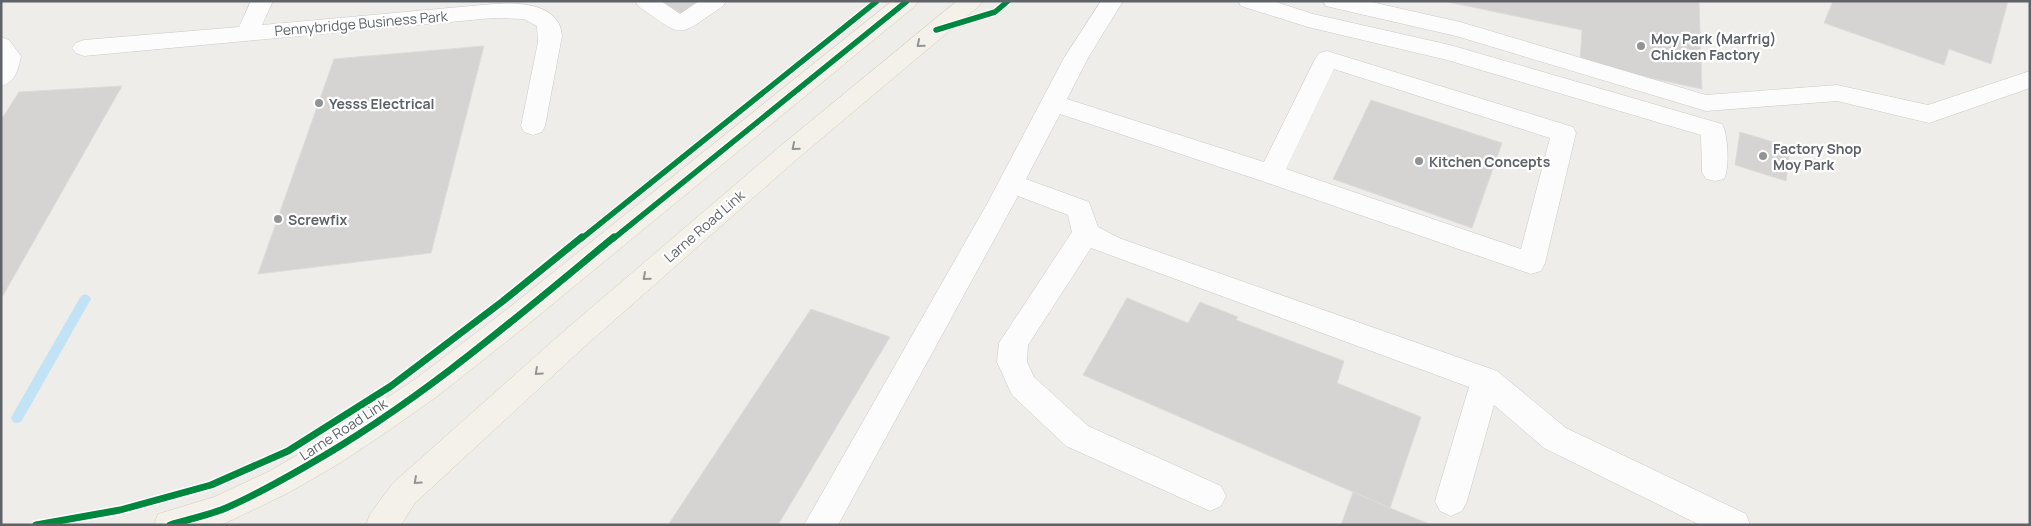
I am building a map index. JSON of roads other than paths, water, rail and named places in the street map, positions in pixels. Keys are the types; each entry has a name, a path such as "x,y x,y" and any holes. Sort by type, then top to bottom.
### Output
{"main road":[{"name":"Larne Road Link","path":"170,525 225,508 303,469 408,402 522,313 907,1"},
{"name":"Larne Road Link","path":"382,525 404,493 574,339 787,154 971,1"}],"street":[{"name":"Pennybridge Business Park","path":"247,33 262,1"},
{"path":"646,1 680,25 715,1"},
{"path":"820,525 1011,184 1076,58 1112,1"},
{"path":"1249,1 1308,20 1450,53 1713,130 1715,172"},
{"path":"1334,1 1460,29 1706,103 1837,93 1929,114 2030,79"},
{"name":"Pennybridge Business Park","path":"84,48 516,10 530,13 544,20 550,29 550,42 533,126"},
{"path":"1,45 9,56 6,71 1,78"},
{"path":"1054,103 1271,174 1532,263 1564,132 1327,59 1271,174"},
{"path":"1011,184 1080,209 1086,233 1014,343 1012,362 1023,386 1077,436 1210,496"},
{"path":"1086,233 1109,245 1486,380 1554,438 1734,525"},
{"path":"1451,500 1486,380"}],"waterway":[{"path":"17,418 85,299"}],"place":[{"name":"Moy Park (Marfrig) Chicken Factory","path":"1641,46"},
{"name":"Yesss Electrical","path":"319,103"},
{"name":"Factory Shop Moy Park","path":"1763,156"},
{"name":"Kitchen Concepts","path":"1419,161"},
{"name":"Screwfix","path":"278,219"}]}
